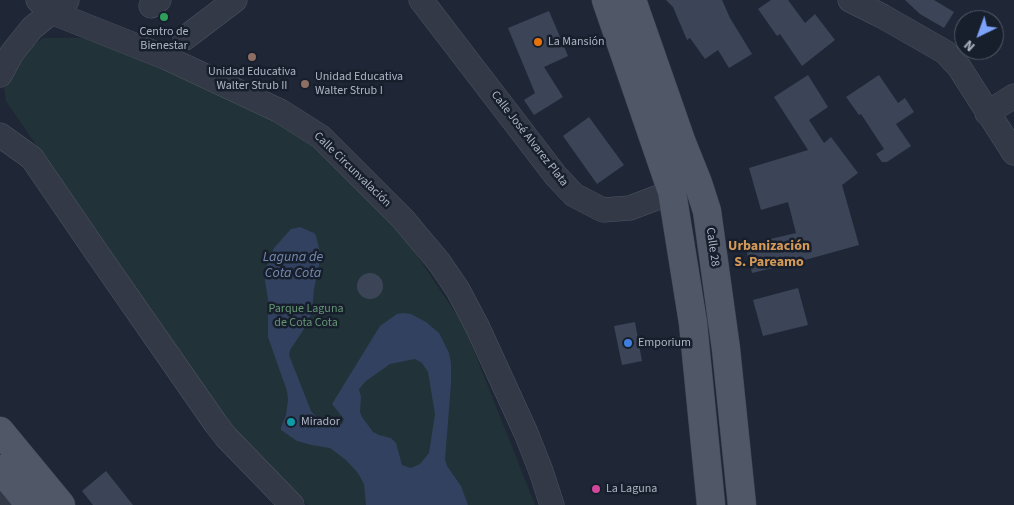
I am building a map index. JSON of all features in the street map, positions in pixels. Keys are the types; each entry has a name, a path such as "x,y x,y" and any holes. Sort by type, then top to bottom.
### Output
{"main road":[{"path":"606,0 672,192 693,323 711,505"},
{"name":"Calle 28","path":"632,0 707,211 726,349 742,505"},
{"path":"672,192 698,183"},
{"path":"0,431 61,505"},
{"path":"0,469 30,505"}],"street":[{"path":"186,38 235,0"},
{"name":"Calle José Alvarez Plata","path":"421,0 556,176 574,195 603,210 630,208 672,192"},
{"path":"850,0 945,52 959,67 1014,153"},
{"name":"Calle Circunvalación","path":"0,75 12,53 52,4 280,111 321,137 403,219 439,262 458,290 477,326 526,433 552,505"},
{"path":"987,113 1014,96"},
{"path":"0,135 32,158 216,424 226,437 292,505"},
{"path":"0,500 4,505"}],"green space":[{"name":"Parque Laguna de Cota Cota","path":"43,38 82,38 174,70 276,121 309,142 404,236 464,326 535,505 308,505 227,422 6,101 4,85 18,58"}],"water":[{"name":"Laguna de Cota Cota","path":"300,227 314,233 321,256 314,289 312,312 289,355 311,411 316,417 335,425 342,424 344,419 332,404 380,326 397,314 403,313 411,314 426,322 439,333 449,353 451,384 445,459 447,466 461,486 468,505 366,505 364,484 358,473 346,460 330,448 297,441 281,430 288,400 287,391 268,337 268,299 265,281 268,260 274,248 291,229","holes":["415,359 422,363 428,372 435,414 429,453 420,464 411,468 402,465 396,443 391,438 373,432 362,417 359,389 366,381 390,364"]}],"building":[{"path":"666,0 722,0 730,18 752,54 729,68 718,50 705,59 690,38 687,40 673,7"},
{"path":"771,0 788,0 805,23 815,14 835,40 802,66 780,34 777,36 758,9"},
{"path":"905,0 934,0 954,12 944,28 920,14"},
{"name":"La Mansión","path":"549,11 568,56 544,67 563,97 534,115 524,100 535,93 508,28"},
{"path":"808,75 828,107 809,120 824,143 831,137 858,173 842,185 859,245 752,273 745,245 796,233 788,202 761,210 749,168 808,150 774,97"},
{"path":"879,75 898,103 905,98 914,112 896,124 911,146 887,162 882,162 876,154 884,149 861,114 859,115 846,97"},
{"path":"589,117 624,165 597,184 563,136"},
{"path":"370,273 379,277 383,286 379,295 370,299 361,295 357,286 361,277"},
{"path":"798,288 808,325 763,336 753,300"},
{"name":"Emporium","path":"635,322 642,361 622,365 614,326"},
{"path":"106,471 133,505 93,505 82,491"}],"place":[{"name":"Centro de Bienestar","path":"164,17"},
{"name":"La Mansión","path":"538,42"},
{"name":"Unidad Educativa Walter Strub II","path":"252,57"},
{"name":"Unidad Educativa Walter Strub I","path":"305,84"},
{"name":"Emporium","path":"628,343"},
{"name":"Mirador","path":"291,422"},
{"name":"La Laguna","path":"596,489"}],"district":[{"name":"Urbanización S. Pareamo","path":"769,256"}]}
